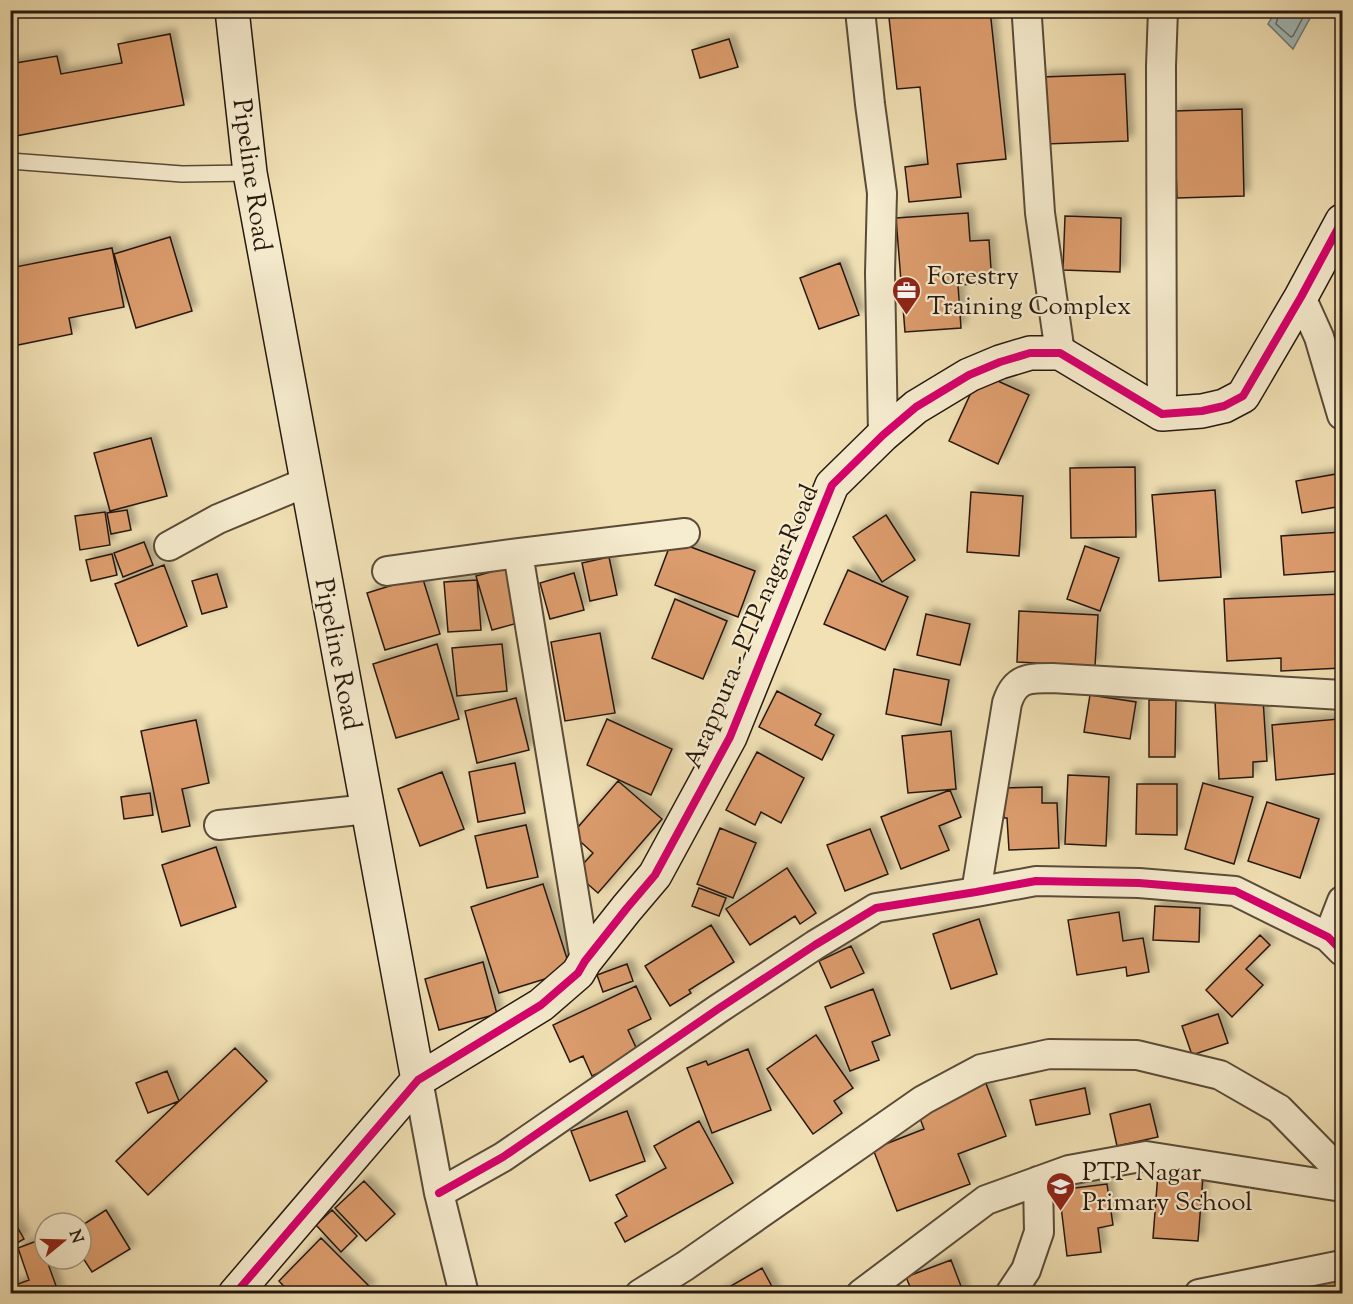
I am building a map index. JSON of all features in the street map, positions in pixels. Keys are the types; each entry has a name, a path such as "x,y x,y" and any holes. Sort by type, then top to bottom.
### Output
{"street":[{"name":"Pipeline Road","path":"232,10 250,173 439,1193 464,1293"},
{"path":"860,10 882,193 880,273 883,435"},
{"path":"1026,10 1040,213 1060,353 1162,414 1202,411 1224,406 1243,396 1342,221"},
{"path":"1162,414 1161,66 1163,10"},
{"path":"1301,297 1319,337 1342,415"},
{"name":"Arappura - PTP nagar Road","path":"235,1293 418,1080 541,1005 578,973 585,961 655,875 730,737 832,485 883,435 916,407 969,375 1030,353 1060,353"},
{"path":"169,546 218,519 307,482"},
{"path":"387,571 685,533"},
{"path":"518,553 585,961"},
{"path":"976,892 1006,703 1011,691 1018,683 1034,678 1052,678 1342,695"},
{"path":"219,825 368,809"},
{"path":"439,1193 503,1157 728,1003 815,945 876,908 1036,881 1139,883 1235,891 1336,944 1342,901"},
{"path":"640,1293 685,1266 923,1100 981,1069 1049,1054 1137,1055 1220,1075 1279,1109 1335,1166 1342,1177"},
{"path":"861,1293 986,1200 1069,1170 1146,1156 1342,1187"},
{"path":"1010,1293 1026,1270 1039,1232 1038,1181"},
{"path":"1199,1293 1342,1265"}],"lane":[{"path":"10,161 182,174 250,173"}],"water":[{"path":"1276,10 1314,11 1293,49 1268,24"}],"building":[{"path":"964,10 990,10 1006,159 957,164 961,197 909,202 905,167 928,164 920,87 897,89 889,18"},
{"path":"170,34 184,105 10,137 10,64 57,56 61,74 122,63 118,44"},
{"path":"729,39 738,67 700,78 692,50"},
{"path":"1125,74 1128,141 1045,144 1042,77"},
{"path":"1242,109 1244,196 1177,198 1174,111"},
{"path":"968,213 970,241 989,240 992,283 958,285 961,328 905,332 896,218"},
{"path":"1065,216 1121,218 1120,272 1063,270"},
{"path":"170,237 192,311 136,328 114,254"},
{"path":"112,248 124,307 69,318 72,334 13,346 10,334 10,268"},
{"path":"840,263 859,315 819,329 800,278"},
{"path":"980,373 1029,395 998,464 949,441"},
{"path":"151,438 167,496 110,511 94,453"},
{"path":"1135,467 1136,537 1071,538 1070,468"},
{"path":"1342,473 1342,506 1302,513 1296,481"},
{"path":"1215,490 1221,577 1159,581 1152,495"},
{"path":"971,492 1023,496 1019,556 967,552"},
{"path":"127,510 131,530 111,534 107,513"},
{"path":"105,512 110,545 80,550 75,516"},
{"path":"886,515 915,560 882,582 853,537"},
{"path":"1342,532 1342,571 1284,575 1281,536"},
{"path":"672,540 755,571 738,617 655,585"},
{"path":"144,542 153,565 123,577 114,553"},
{"path":"1085,546 1119,558 1100,611 1067,599"},
{"path":"112,554 117,575 91,581 86,560"},
{"path":"609,557 617,595 590,601 582,563"},
{"path":"164,565 187,626 138,646 115,584"},
{"path":"513,566 525,621 492,630 476,576"},
{"path":"848,570 908,597 885,650 824,624"},
{"path":"574,573 584,610 550,619 540,583"},
{"path":"217,574 227,607 202,614 192,581"},
{"path":"422,576 440,634 385,650 367,593"},
{"path":"477,580 481,630 448,632 444,582"},
{"path":"1342,594 1342,668 1281,671 1281,658 1227,661 1224,599"},
{"path":"675,599 727,621 703,679 652,658"},
{"path":"1019,611 1098,615 1095,666 1017,662"},
{"path":"926,614 970,624 960,665 917,655"},
{"path":"600,633 615,713 565,721 551,642"},
{"path":"437,644 459,719 396,738 373,664"},
{"path":"502,644 507,691 457,696 452,648"},
{"path":"894,669 949,680 941,725 886,714"},
{"path":"777,691 821,714 815,725 834,735 822,760 759,727"},
{"path":"1090,695 1136,702 1130,739 1084,732"},
{"path":"516,698 529,750 477,763 465,711"},
{"path":"1263,699 1267,761 1253,762 1253,777 1219,779 1215,701"},
{"path":"1149,700 1176,700 1175,757 1149,757"},
{"path":"607,719 672,749 651,795 587,765"},
{"path":"1339,719 1342,773 1276,780 1272,725"},
{"path":"196,720 209,783 182,789 190,826 162,832 141,731"},
{"path":"951,731 956,789 908,793 902,736"},
{"path":"757,752 804,778 781,823 761,812 755,825 726,810"},
{"path":"515,763 525,813 478,822 469,772"},
{"path":"442,772 464,829 420,846 398,789"},
{"path":"1068,775 1109,777 1106,846 1065,844"},
{"path":"618,781 662,819 598,893 575,873 593,853 572,834"},
{"path":"1203,783 1253,797 1234,864 1185,849"},
{"path":"1137,784 1177,784 1177,835 1136,834"},
{"path":"1042,787 1042,803 1057,803 1059,848 1009,850 1002,788"},
{"path":"950,790 961,817 939,826 949,850 901,869 881,817"},
{"path":"150,793 153,815 124,819 121,797"},
{"path":"1267,802 1319,819 1300,878 1248,861"},
{"path":"526,825 538,877 487,888 475,836"},
{"path":"720,828 756,843 733,898 697,884"},
{"path":"870,829 888,874 845,891 827,845"},
{"path":"216,847 236,907 181,926 162,865"},
{"path":"787,868 816,913 800,924 795,916 750,945 726,909"},
{"path":"543,884 571,971 499,993 471,907"},
{"path":"699,888 726,898 719,916 692,906"},
{"path":"1155,906 1200,908 1199,942 1153,940"},
{"path":"1119,912 1123,941 1143,938 1149,972 1127,976 1126,967 1077,975 1068,920"},
{"path":"979,919 997,974 951,989 933,934"},
{"path":"711,925 734,962 689,990 691,993 670,1006 645,966"},
{"path":"1260,935 1270,945 1246,969 1263,985 1232,1017 1206,990"},
{"path":"851,946 864,973 831,988 819,961"},
{"path":"483,962 497,1014 439,1030 425,979"},
{"path":"627,964 633,981 603,992 597,975"},
{"path":"636,986 651,1019 628,1030 639,1054 592,1076 583,1056 570,1062 553,1025"},
{"path":"873,989 890,1035 872,1042 879,1060 850,1071 825,1007"},
{"path":"1218,1014 1228,1043 1192,1055 1182,1026"},
{"path":"816,1035 853,1088 834,1101 842,1113 813,1134 767,1069"},
{"path":"235,1048 267,1081 148,1195 116,1161"},
{"path":"748,1049 771,1110 712,1133 687,1068 706,1061 708,1065"},
{"path":"167,1071 179,1101 148,1113 136,1083"},
{"path":"985,1081 1006,1136 958,1154 970,1184 897,1211 873,1149 924,1129 916,1108"},
{"path":"1085,1088 1090,1114 1036,1125 1030,1100"},
{"path":"1150,1104 1158,1137 1117,1146 1110,1114"},
{"path":"627,1111 645,1161 590,1181 571,1131"},
{"path":"699,1121 733,1183 625,1242 615,1223 627,1216 616,1195 666,1168 654,1146"},
{"path":"1158,1173 1203,1176 1198,1241 1153,1238"},
{"path":"364,1181 395,1214 366,1241 335,1208"},
{"path":"1107,1184 1113,1225 1098,1228 1101,1252 1067,1256 1059,1190"},
{"path":"106,1210 130,1249 92,1272 93,1271 93,1218"},
{"path":"332,1210 357,1236 341,1252 316,1225"},
{"path":"10,1214 24,1239 10,1247"},
{"path":"321,1238 370,1287 364,1294 291,1294 279,1281"},
{"path":"33,1242 33,1271 51,1271 59,1294 10,1294 10,1287 29,1280 18,1248"},
{"path":"951,1260 964,1294 913,1294 906,1277"},
{"path":"762,1268 776,1294 717,1294"},
{"path":"1342,1277 1342,1294 1302,1294 1301,1290"}],"cycle path":[{"path":"235,1294 418,1080 541,1005 578,973 585,961 655,875 730,737 832,485 883,435 916,407 969,375 1030,353 1060,353 1162,414 1202,411 1224,406 1243,396 1342,221"},
{"path":"439,1193 503,1157 718,1009 876,908 1036,881 1139,883 1235,891 1328,937 1342,951"}],"place":[{"name":"Forestry Training Complex","path":"906,316"},
{"name":"PTP Nagar Primary School","path":"1061,1212"}]}
